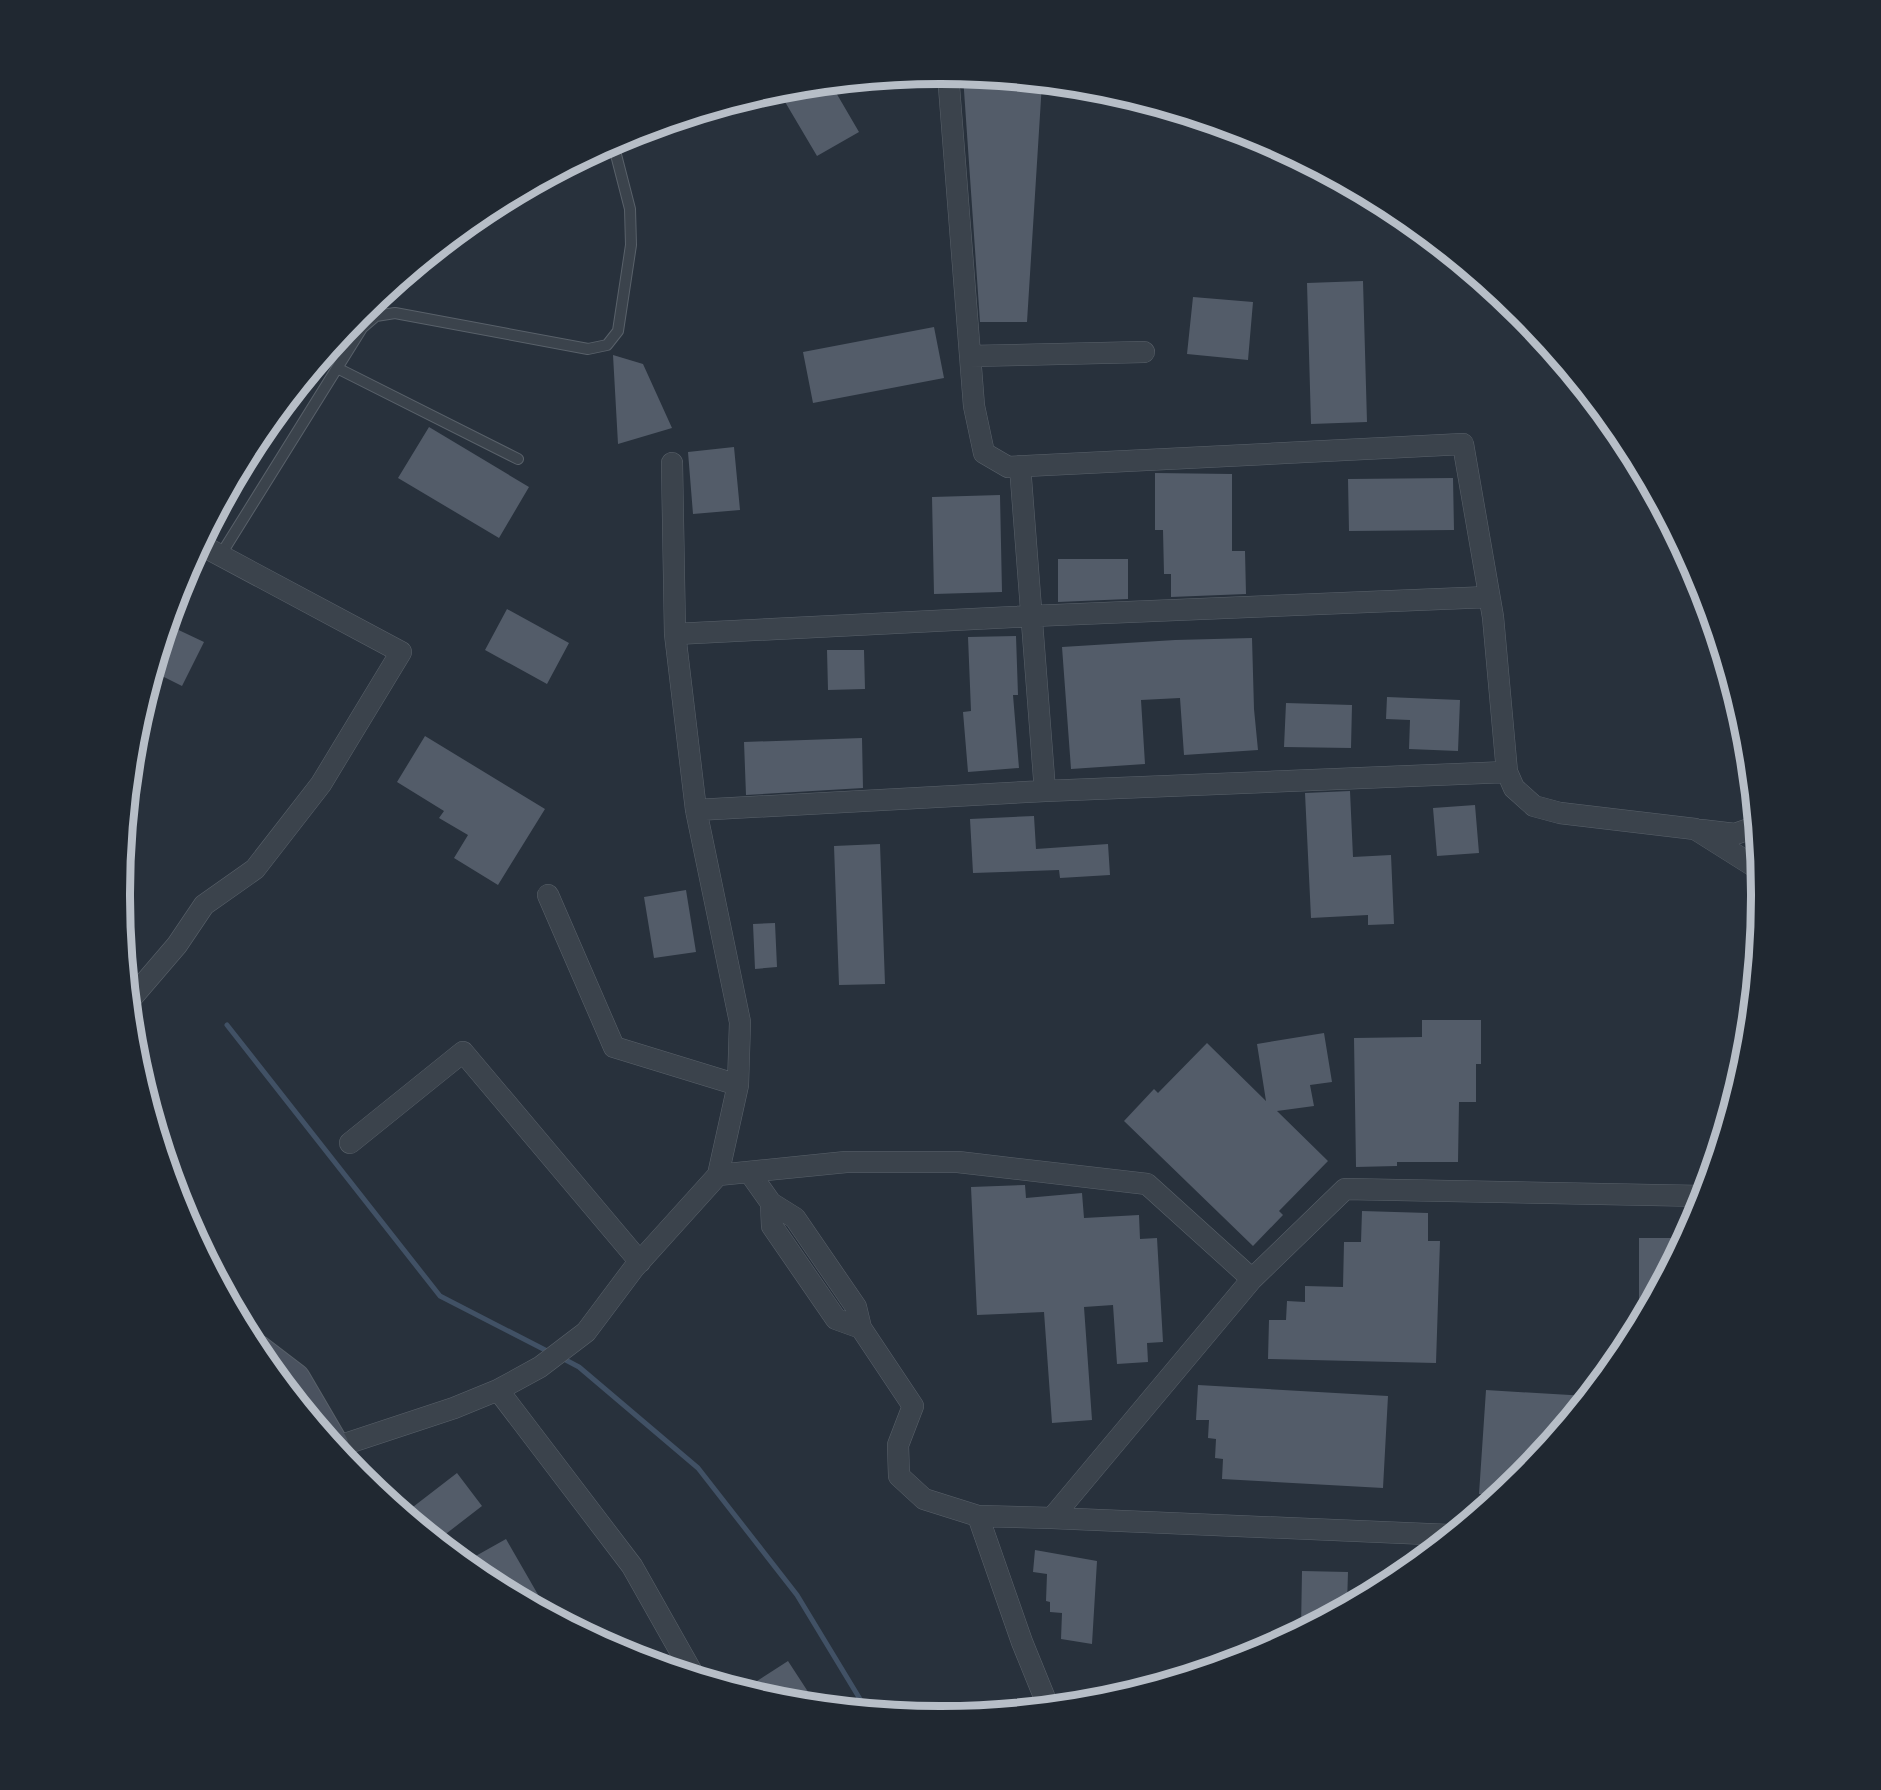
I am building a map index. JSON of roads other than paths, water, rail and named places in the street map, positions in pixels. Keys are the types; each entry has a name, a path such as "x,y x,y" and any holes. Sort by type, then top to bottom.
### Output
{"street":[{"path":"949,84 974,406 984,453 1008,467 1463,444 1489,597 1507,772 1514,788 1534,806 1560,813 1734,834 1749,829"},
{"path":"970,356 1144,352"},
{"path":"343,1442 454,1408 498,1390 540,1366 586,1332 640,1262 718,1176 738,1085 740,1022 696,810 675,634 672,462"},
{"path":"1020,466 1045,791"},
{"path":"135,994 177,945 204,905 255,869 321,784 401,652 207,549"},
{"path":"675,634 1489,597"},
{"path":"696,810 1045,791 1507,772"},
{"path":"1695,829 1750,864"},
{"path":"548,895 614,1047 738,1085"},
{"path":"350,1143 463,1052 640,1262"},
{"path":"718,1176 846,1162 958,1162 1147,1184 1252,1279"},
{"path":"749,1172 771,1203 772,1226 836,1319 861,1328 913,1406 898,1445 899,1476 924,1499 978,1516 1438,1535"},
{"path":"1053,1518 1252,1279 1345,1189 1693,1196"},
{"path":"283,1370 295,1379 311,1405"},
{"path":"498,1390 632,1566 688,1665"},
{"path":"978,1516 1022,1642 1045,1699"}],"lane":[{"path":"220,556 362,328 376,316 395,313 588,349 607,345 618,331 631,245 630,209 615,153"},
{"path":"337,368 518,459"}],"waterway":[{"path":"227,1025 440,1296 551,1353"},
{"path":"560,1357 579,1367 698,1468 797,1595 861,1702"}]}
